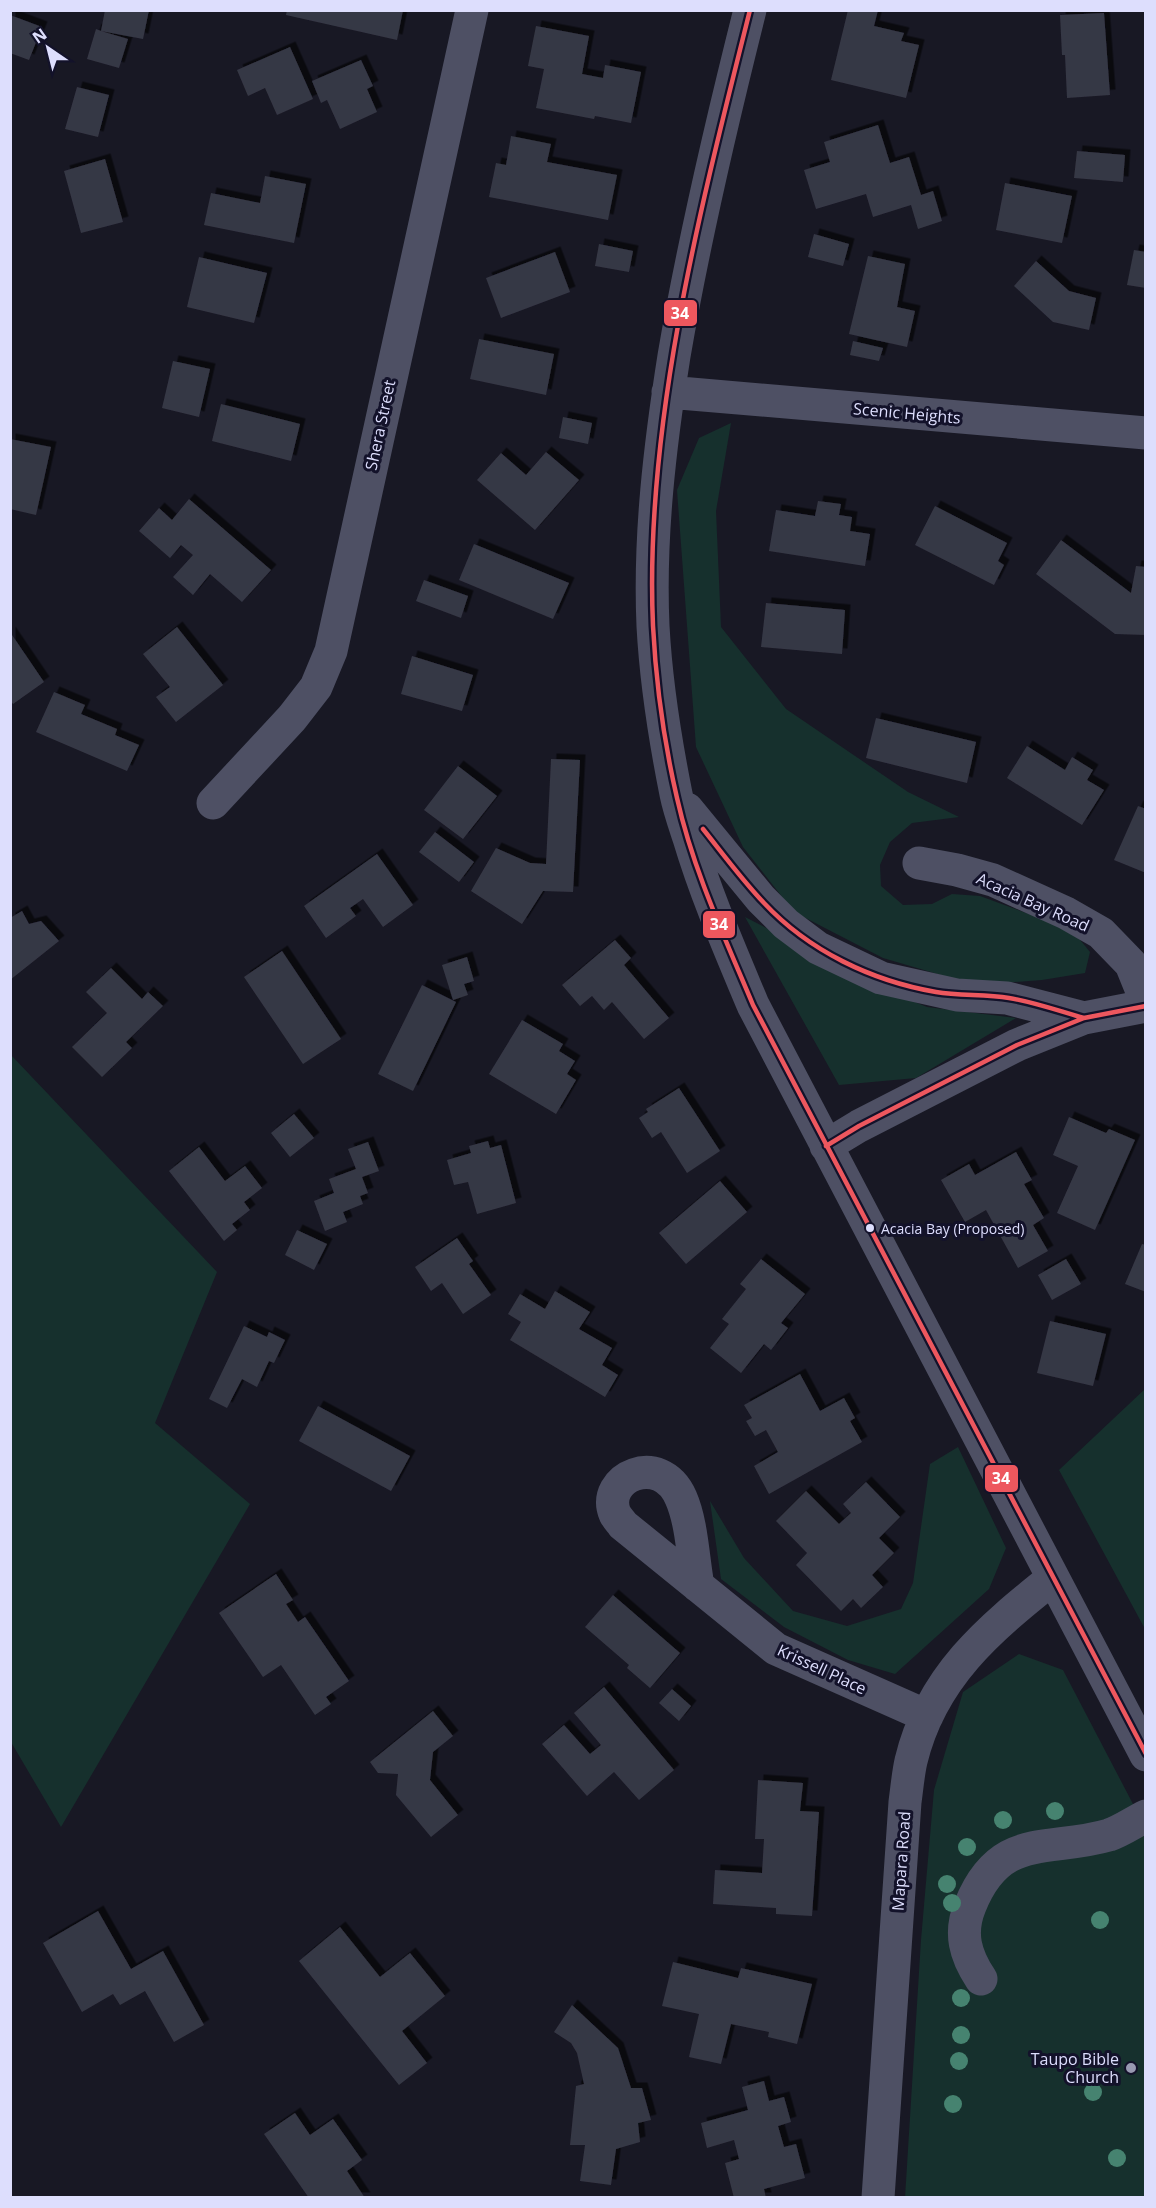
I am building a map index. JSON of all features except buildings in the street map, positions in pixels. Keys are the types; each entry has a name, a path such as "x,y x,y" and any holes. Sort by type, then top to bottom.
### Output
{"street":[{"name":"Shera Street","path":"213,803 292,718 316,687 331,651 472,10"},
{"path":"750,10 692,257 668,392 658,473 653,545 653,627 661,709 676,796 697,864 722,932 753,1005 1146,1755"},
{"name":"Scenic Heights","path":"668,392 1146,433"},
{"path":"676,796 761,899 786,924 818,948 881,978 957,995 1007,998 1084,1018"},
{"name":"Acacia Bay Road","path":"919,863 993,880 1066,913 1101,933 1131,964 1146,1001"},
{"path":"826,1146 859,1126 1017,1044 1084,1018 1146,1006"},
{"name":"Mapara Road","path":"878,2198 905,1802 911,1760 927,1716 948,1678 972,1647 1007,1614 1053,1578"},
{"name":"Krissell Place","path":"698,1586 776,1649 927,1716"},
{"path":"981,1979 968,1958 964,1922 977,1888 993,1866 1031,1847 1110,1835 1146,1816"}],"green space":[{"path":"731,423 716,511 721,627 786,709 908,792 959,817 912,823 890,842 880,865 881,886 903,905 932,904 952,894 980,896 1072,930 1090,952 1085,973 1042,980 975,985 883,958 794,912 743,847 696,747 677,490 699,438"},
{"path":"745,917 786,938 824,965 927,1007 1016,1018 916,1078 839,1085"},
{"path":"11,1055 217,1272 155,1423 250,1504 61,1827 11,1742"},
{"path":"1145,1389 1145,1629 1059,1470"},
{"path":"958,1447 1006,1548 989,1589 895,1674 848,1660 784,1627 721,1579 710,1501 744,1558 793,1611 847,1626 901,1609 913,1583 930,1464"},
{"path":"1019,1654 1063,1670 1145,1827 1145,2197 905,2198 921,1940 934,1790 963,1692"}],"transit line":[{"name":"34","path":"750,10 695,238 667,394 657,472 653,550 653,626 661,713 677,798 701,877 753,1005 1146,1754"},
{"name":"34","path":"703,829 748,885 782,920 821,949 865,972 912,987 936,992 1009,998 1084,1018"},
{"name":"34","path":"826,1146 859,1126 1017,1045 1084,1018 1146,1006"}],"place":[{"name":"Acacia Bay (Proposed)","path":"870,1228"},
{"name":"Taupo Bible Church","path":"1131,2068"}]}
